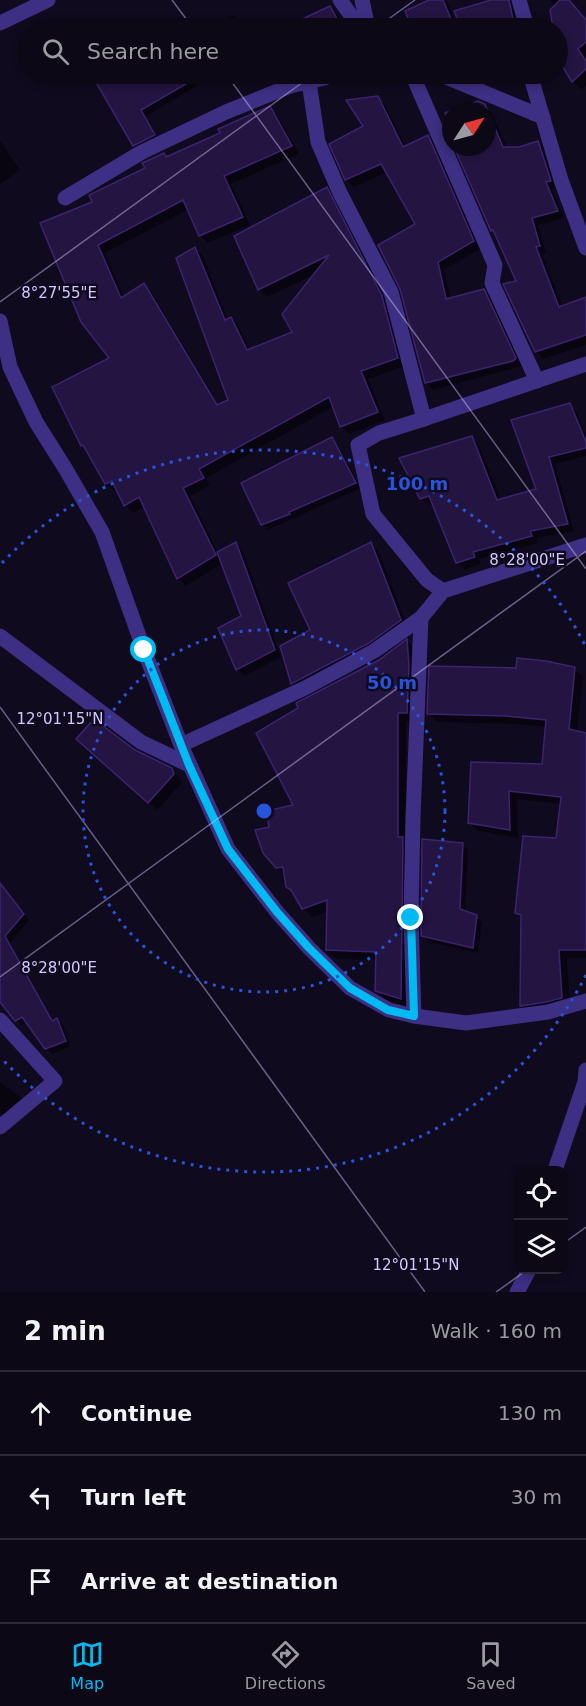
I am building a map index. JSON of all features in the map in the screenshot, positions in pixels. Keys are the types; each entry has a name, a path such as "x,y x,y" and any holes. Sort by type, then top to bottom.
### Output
{"street":[{"path":"0,23 48,0"},
{"path":"340,0 353,18"},
{"path":"362,0 366,18"},
{"path":"519,0 524,18"},
{"path":"65,198 142,152 216,117 300,84"},
{"path":"309,84 318,142 340,193 392,292 424,419"},
{"path":"416,84 495,265 492,283 537,381"},
{"path":"463,84 543,117"},
{"path":"533,84 561,180 586,248"},
{"path":"0,321 10,367 36,422 102,532 181,745 228,849 301,939 350,988 388,1010 414,1016 466,1023 548,1012 586,1001"},
{"path":"442,591 427,580 373,514 358,445 379,433 586,364"},
{"path":"181,745 305,688 374,651 422,618 442,591 586,545"},
{"path":"414,1016 412,873 422,618"},
{"path":"0,636 141,742 189,765"},
{"path":"0,1020 55,1081 0,1127"},
{"path":"556,1166 585,1082 586,1070"},
{"path":"517,1292 526,1274"}],"building":[{"path":"429,0 443,0 450,18 408,18 405,11"},
{"path":"491,0 509,0 513,18 457,18 454,11"},
{"path":"560,0 569,0 586,20 586,42 578,49 586,61 586,69 572,82 568,75 568,18 551,18 550,10"},
{"path":"330,6 337,18 304,18"},
{"path":"97,84 186,84 141,110 155,135 133,146"},
{"path":"378,96 403,147 428,135 474,241 438,262 446,299 484,289 516,358 513,361 425,383 400,289 378,245 415,224 381,164 345,180 329,144 363,126 346,100"},
{"path":"270,106 292,146 224,176 243,217 199,236 183,200 98,245 121,298 144,283 217,405 228,400 176,258 195,247 225,320 231,317 247,350 292,332 282,314 329,255 258,290 234,236 327,187 382,296 398,358 361,371 378,412 340,427 329,397 199,469 204,478 183,488 216,555 177,579 139,497 124,506 112,481 105,484 83,445 81,446 52,387 109,358 81,322 40,223 92,202 89,195 145,168 142,163 164,153 166,157 220,133 218,129"},
{"path":"496,130 503,147 519,147 538,141 551,181 546,182 558,211 532,218 540,246 536,247 559,307 586,297 586,335 535,352 503,284 516,281 493,230 491,231 458,156 496,156"},
{"path":"570,403 586,442 586,448 549,457 568,524 530,531 532,536 473,552 475,557 456,563 429,496 420,499 399,458 472,436 497,500 536,489 511,420"},
{"path":"332,437 356,483 261,525 241,483"},
{"path":"236,542 275,650 236,670 218,628 241,616 217,552"},
{"path":"371,542 401,620 369,643 291,684 280,646 310,630 288,583"},
{"path":"407,639 409,666 407,713 398,713 398,837 403,837 401,999 375,991 376,952 326,950 327,900 302,909 291,890 286,887 283,867 276,868 263,853 255,830 269,827 266,811 293,805 256,733 298,708 296,703 379,660"},
{"path":"517,658 575,667 569,729 586,733 586,950 559,950 562,998 520,1006 521,915 515,913 523,836 556,838 561,797 509,791 510,830 468,823 471,762 542,764 546,720 505,716 427,714 429,666 516,668"},
{"path":"94,719 135,750 172,768 174,774 148,803 76,739"},
{"path":"422,839 463,843 460,909 477,915 473,948 421,936"},
{"path":"0,883 24,914 5,936 52,1021 57,1018 66,1041 45,1049 22,1017 15,1021 0,1002"}],"route":[{"path":"144,650 189,765 228,849 277,912 309,948 350,988 388,1010 414,1016 411,918"}]}
